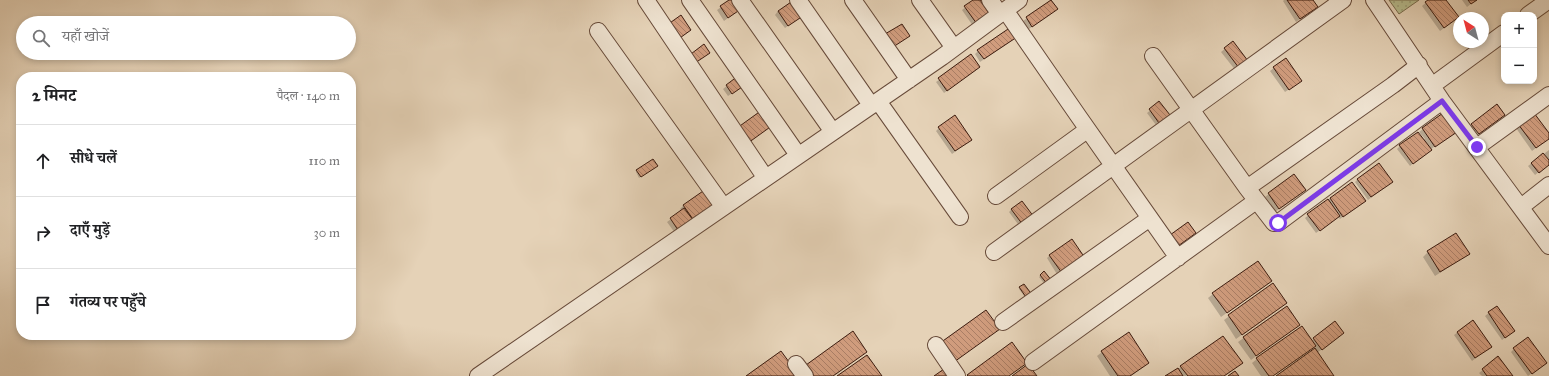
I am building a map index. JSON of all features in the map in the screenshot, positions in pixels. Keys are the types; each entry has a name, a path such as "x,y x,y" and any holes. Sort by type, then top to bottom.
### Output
{"street":[{"path":"646,0 765,177"},
{"path":"690,0 798,155"},
{"path":"740,0 833,132"},
{"path":"798,0 960,217"},
{"path":"853,0 909,80"},
{"path":"920,0 954,48"},
{"path":"990,0 1002,12 1178,258"},
{"path":"478,376 765,177 909,80 1019,0"},
{"path":"994,252 1343,0"},
{"path":"1374,0 1433,85 1442,101 1549,246"},
{"path":"1532,12 1549,0"},
{"path":"598,31 723,206"},
{"path":"1433,85 1501,35"},
{"path":"1153,56 1256,201 1272,222 1278,223 1442,101"},
{"path":"1247,188 1419,65"},
{"path":"1477,147 1549,95"},
{"path":"996,196 1087,130"},
{"path":"1521,207 1549,185"},
{"path":"1033,362 1256,201"},
{"path":"1003,322 1150,218"},
{"path":"936,346 957,376"}],"green space":[{"path":"1389,0 1419,0 1399,14"}],"building":[{"path":"729,0 736,0 741,9 728,18 720,6"},
{"path":"794,0 806,14 788,26 778,11"},
{"path":"973,0 980,0 990,15 977,24 964,6"},
{"path":"1051,0 1058,9 1032,27 1026,17"},
{"path":"1287,0 1313,0 1318,7 1300,19"},
{"path":"1428,0 1446,0 1455,12 1453,12 1453,21 1444,28 1425,2"},
{"path":"1468,0 1477,0 1471,4"},
{"path":"681,15 691,30 677,40 667,25"},
{"path":"902,24 910,36 893,47 885,34"},
{"path":"1014,25 1020,35 984,59 977,50"},
{"path":"1233,41 1248,61 1239,68 1224,48"},
{"path":"704,44 710,53 692,65 687,57"},
{"path":"971,54 980,67 947,91 938,78"},
{"path":"1286,58 1302,81 1289,90 1273,67"},
{"path":"738,76 745,85 732,94 726,85"},
{"path":"1159,101 1170,115 1159,123 1149,109"},
{"path":"1497,104 1505,115 1479,134 1471,124"},
{"path":"762,110 773,125 748,143 737,128"},
{"path":"1443,113 1457,132 1435,147 1422,128"},
{"path":"1534,113 1549,133 1549,139 1536,148 1518,124"},
{"path":"955,115 972,140 955,151 938,127"},
{"path":"1418,132 1432,150 1413,164 1399,145"},
{"path":"1543,153 1549,160 1549,165 1539,173 1531,163"},
{"path":"653,159 658,166 641,177 636,170"},
{"path":"1379,163 1393,182 1371,197 1357,179"},
{"path":"1294,174 1306,190 1279,209 1268,193"},
{"path":"1352,182 1366,201 1343,217 1330,198"},
{"path":"706,189 718,205 695,222 683,205"},
{"path":"1328,199 1340,216 1320,231 1307,214"},
{"path":"1022,201 1034,217 1023,225 1011,209"},
{"path":"684,208 693,220 678,230 670,218"},
{"path":"1188,222 1196,233 1178,246 1170,235"},
{"path":"1456,233 1470,254 1440,272 1427,251"},
{"path":"1072,239 1085,258 1062,273 1049,255"},
{"path":"1258,261 1272,281 1227,313 1212,293"},
{"path":"1044,271 1052,281 1048,285 1040,275"},
{"path":"1273,283 1287,303 1242,335 1228,315"},
{"path":"1024,284 1033,296 1028,300 1019,287"},
{"path":"1287,306 1300,325 1256,356 1243,337"},
{"path":"1497,306 1515,331 1505,338 1488,312"},
{"path":"986,310 1000,329 954,362 940,343"},
{"path":"1473,320 1492,347 1475,358 1457,332"},
{"path":"1335,321 1344,333 1322,350 1313,338"},
{"path":"1302,326 1316,346 1273,376 1269,376 1256,358"},
{"path":"853,331 867,352 833,376 814,376 806,365"},
{"path":"1129,332 1149,363 1130,376 1118,376 1101,351"},
{"path":"1223,336 1243,363 1224,376 1188,376 1180,366"},
{"path":"1528,337 1547,363 1532,374 1513,348"},
{"path":"1012,342 1027,363 1009,376 967,375"},
{"path":"1315,348 1334,376 1276,376"},
{"path":"781,351 797,373 793,376 746,376"},
{"path":"867,355 882,376 837,376"},
{"path":"1498,356 1513,376 1487,376 1482,369"},
{"path":"1028,364 1037,376 1012,376"},
{"path":"1178,368 1183,376 1165,376"},
{"path":"944,369 949,376 934,376"},
{"path":"1235,371 1239,376 1228,376"}],"route":[{"path":"1278,223 1442,101 1477,147"}]}
